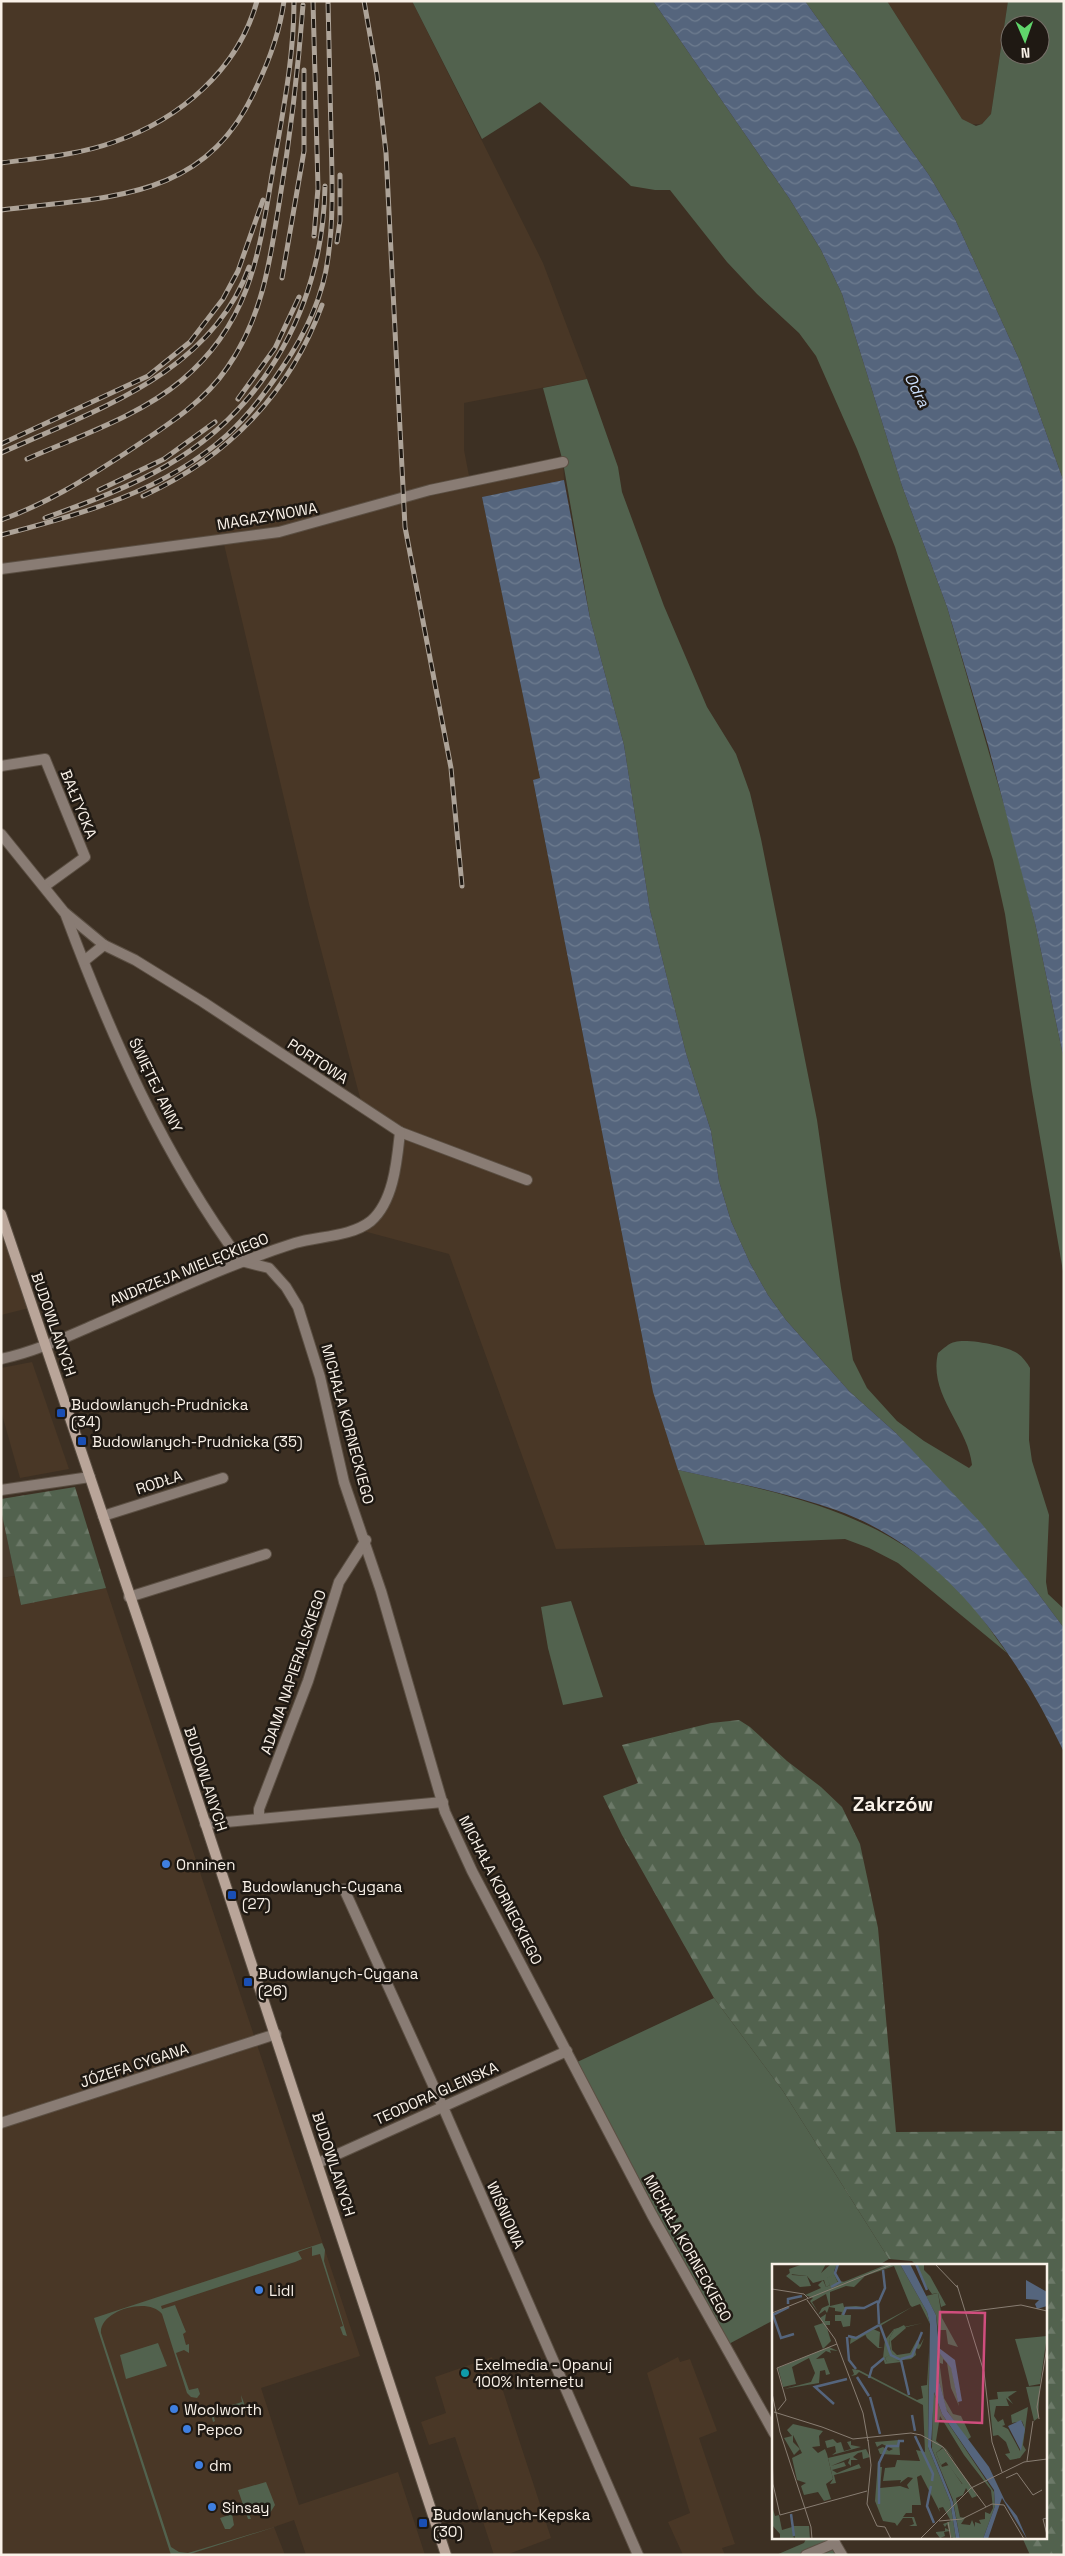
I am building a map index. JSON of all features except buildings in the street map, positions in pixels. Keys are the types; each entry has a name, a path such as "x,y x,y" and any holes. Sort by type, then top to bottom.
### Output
{"main road":[{"name":"BUDOWLANYCH","path":"1,1214 104,1516 129,1597 276,2034 446,2555"}],"street":[{"name":"MAGAZYNOWA","path":"1,568 280,532 430,490 562,462"},
{"name":"BAŁTYCKA","path":"1,766 45,759 84,857 45,886"},
{"name":"ŚWIĘTEJ ANNY","path":"1,834 45,886 64,912 153,1118 202,1204 241,1261"},
{"name":"ŚWIĘTEJ ANNY","path":"64,912 104,945"},
{"path":"84,961 104,945"},
{"name":"PORTOWA","path":"104,945 135,960 203,1002 400,1132 527,1180"},
{"name":"ANDRZEJA MIELĘCKIEGO","path":"1,1359 45,1346 241,1261 297,1243 356,1229 371,1220 385,1201 397,1162 400,1132"},
{"name":"MICHAŁA KORNECKIEGO","path":"241,1261 269,1268 286,1287 298,1307 320,1377 344,1482 366,1540 443,1802 472,1871 652,2215 772,2429"},
{"path":"1,1490 90,1476"},
{"name":"RODŁA","path":"104,1516 223,1478"},
{"name":"ADAMA NAPIERALSKIEGO","path":"259,1818 259,1809 308,1681 339,1582 366,1540"},
{"path":"129,1597 266,1554"},
{"path":"205,1824 443,1802"},
{"name":"WIŚNIOWA","path":"344,1889 443,2107 638,2555"},
{"name":"JÓZEFA CYGANA","path":"1,2123 276,2034"},
{"name":"TEODORA GLENSKA","path":"318,2163 567,2051"},
{"path":"806,2555 833,2540 842,2555"}],"shaded area":[{"path":"1,1 412,1 543,263 587,379 464,403 464,450 470,481 563,462 564,480 482,497 540,778 533,781 653,1392 705,1545 556,1549 449,1254 356,1229 385,1201 400,1132 363,1109 309,904 223,540 1,569"},
{"path":"887,1 1008,1 1006,15 1000,15 1000,54 991,114 982,124 969,124 962,119"},
{"path":"1,1214 33,1307 1,1315"},
{"path":"32,1362 69,1469 20,1478 1,1411 1,1368"},
{"path":"1,1510 15,1576 1,1578"},
{"path":"15,1576 21,1605 106,1588 360,2356 261,2388 299,2505 398,2472 425,2555 306,2555 294,2520 274,2527 285,2555 1,2555 1,1578"},
{"path":"492,2357 551,2538 506,2555 494,2555 455,2437 429,2445 421,2422 446,2413 435,2377"},
{"path":"678,2357 680,2362 690,2359 717,2431 699,2438 735,2544 722,2548 725,2555 683,2555 668,2522 690,2513 647,2373"}],"green space":[{"path":"412,1 653,1 789,198 821,250 842,294 902,486 947,607 1015,843 1035,923 1064,1060 1064,1277 1032,1091 1005,914 993,860 895,547 857,449 816,356 799,333 757,294 727,262 670,190 655,190 631,186 540,102 482,139"},
{"path":"805,1 887,1 962,119 976,126 982,124 991,114 1000,54 1000,65 1050,65 1050,15 1006,15 1008,1 1064,1 1064,482 1020,361 955,219 929,175"},
{"path":"587,379 618,467 622,492 664,606 707,707 736,754 750,793 761,839 817,1120 853,1360 867,1388 897,1421 924,1441 969,1468 972,1465 969,1451 964,1437 943,1397 939,1383 936,1368 938,1353 953,1343 968,1341 987,1343 1012,1350 1025,1360 1030,1368 1029,1440 1032,1461 1049,1515 1046,1582 1048,1594 1064,1609 1064,1628 1031,1584 896,1433 849,1391 786,1320 768,1295 750,1263 731,1221 719,1181 711,1131 686,1053 650,910 624,745 590,618 563,462 543,388"},
{"path":"678,1470 792,1497 863,1523 896,1541 928,1562 958,1589 1007,1653 898,1563 869,1548 845,1539 705,1545"},
{"path":"75,1487 106,1588 21,1605 1,1510 1,1499"},
{"path":"571,1601 603,1697 563,1705 548,1648 541,1607"},
{"path":"739,1720 750,1727 842,1807 860,1844 878,1928 896,2132 1064,2131 1064,2555 1030,2555 1022,2538 1048,2538 1048,2264 915,2264 912,2261 889,2259 783,2091 714,1998 622,1835 603,1796 638,1783 622,1745 711,1723"},
{"path":"714,1998 783,2091 889,2259 881,2264 772,2264 772,2321 725,2346 573,2064"},
{"path":"322,2243 325,2250 324,2261 347,2336 343,2335 340,2327 343,2326 320,2254 312,2256 312,2247 298,2252 302,2259 295,2262 161,2306 162,2309 175,2305 186,2332 183,2334 186,2345 189,2344 189,2353 184,2350 176,2353 189,2390 198,2388 200,2394 197,2398 191,2397 187,2393 162,2314 146,2306 136,2306 116,2313 102,2325 101,2333 171,2547 179,2552 188,2553 278,2526 187,2555 171,2555 94,2318"},
{"path":"158,2343 167,2366 126,2379 120,2355"},
{"path":"241,2395 247,2411 243,2404 213,2414 215,2421 213,2422 209,2405 212,2411 242,2402"},
{"path":"266,2482 275,2505 270,2513 268,2508 249,2514 251,2519 248,2519 238,2490"},
{"path":"232,2514 234,2525 230,2529 225,2529 220,2518"},
{"path":"806,2538 833,2538 842,2555 776,2555 804,2543"}],"water":[{"name":"Odra","path":"653,1 805,1 929,175 955,219 1020,361 1064,482 1064,1060 1035,923 988,745 947,607 902,486 842,294 821,250 789,198"},
{"path":"564,480 590,618 624,745 650,910 686,1053 711,1131 719,1181 731,1221 750,1263 768,1295 786,1320 849,1391 896,1433 981,1523 1064,1628 1064,1752 1045,1714 999,1641 973,1608 944,1577 911,1550 875,1527 836,1510 778,1493 678,1470 653,1392 533,780 540,778 482,497"}],"railway":[{"path":"1,163 58,156 86,150 114,142 162,120 203,89 221,70 236,49 248,26 257,1"},
{"path":"1,210 79,201 150,187 181,173 210,153 235,125 256,88 273,46 284,1"},
{"path":"27,459 108,425 147,405 182,380 207,356 226,330 240,303 251,275 259,246 283,114 292,39 294,1"},
{"path":"313,1 318,188 314,236"},
{"path":"1,535 61,519 120,498 149,486 203,455 235,428 263,395 290,356 317,302 322,287 330,242 332,180 328,1"},
{"path":"364,1 377,75 386,153 405,527 451,768 462,886"},
{"path":"1,520 34,507 64,491 109,464 180,416 206,394 227,368 239,349 249,329 263,289 272,247 290,130 303,5"},
{"path":"282,278 304,151 304,70"},
{"path":"337,242 340,221 340,175"},
{"path":"45,518 122,488 166,466 202,442 234,414 261,382 283,347 301,310 314,270 322,229 325,186"},
{"path":"1,444 148,376 190,342 223,299 238,271 263,200"},
{"path":"1,453 111,403 146,384 179,362 207,335 231,304 249,267"},
{"path":"238,399 275,348 299,297"},
{"path":"143,496 174,480 202,462 229,442 252,419 274,394 292,366 309,337 322,305"},
{"path":"99,490 164,459 215,422"}],"place":[{"name":"Budowlanych-Prudnicka (34)","path":"61,1413"},
{"name":"Budowlanych-Prudnicka (35)","path":"82,1441"},
{"name":"Onninen","path":"166,1864"},
{"name":"Budowlanych-Cygana (27)","path":"232,1895"},
{"name":"Budowlanych-Cygana (26)","path":"248,1982"},
{"name":"Lidl","path":"259,2290"},
{"name":"Exelmedia - Opanuj 100% Internetu","path":"465,2373"},
{"name":"Woolworth","path":"174,2409"},
{"name":"Pepco","path":"187,2429"},
{"name":"dm","path":"199,2465"},
{"name":"Sinsay","path":"212,2507"},
{"name":"Budowlanych-Kępska (30)","path":"423,2523"}],"district":[{"name":"Zakrzów","path":"893,1804"}]}
